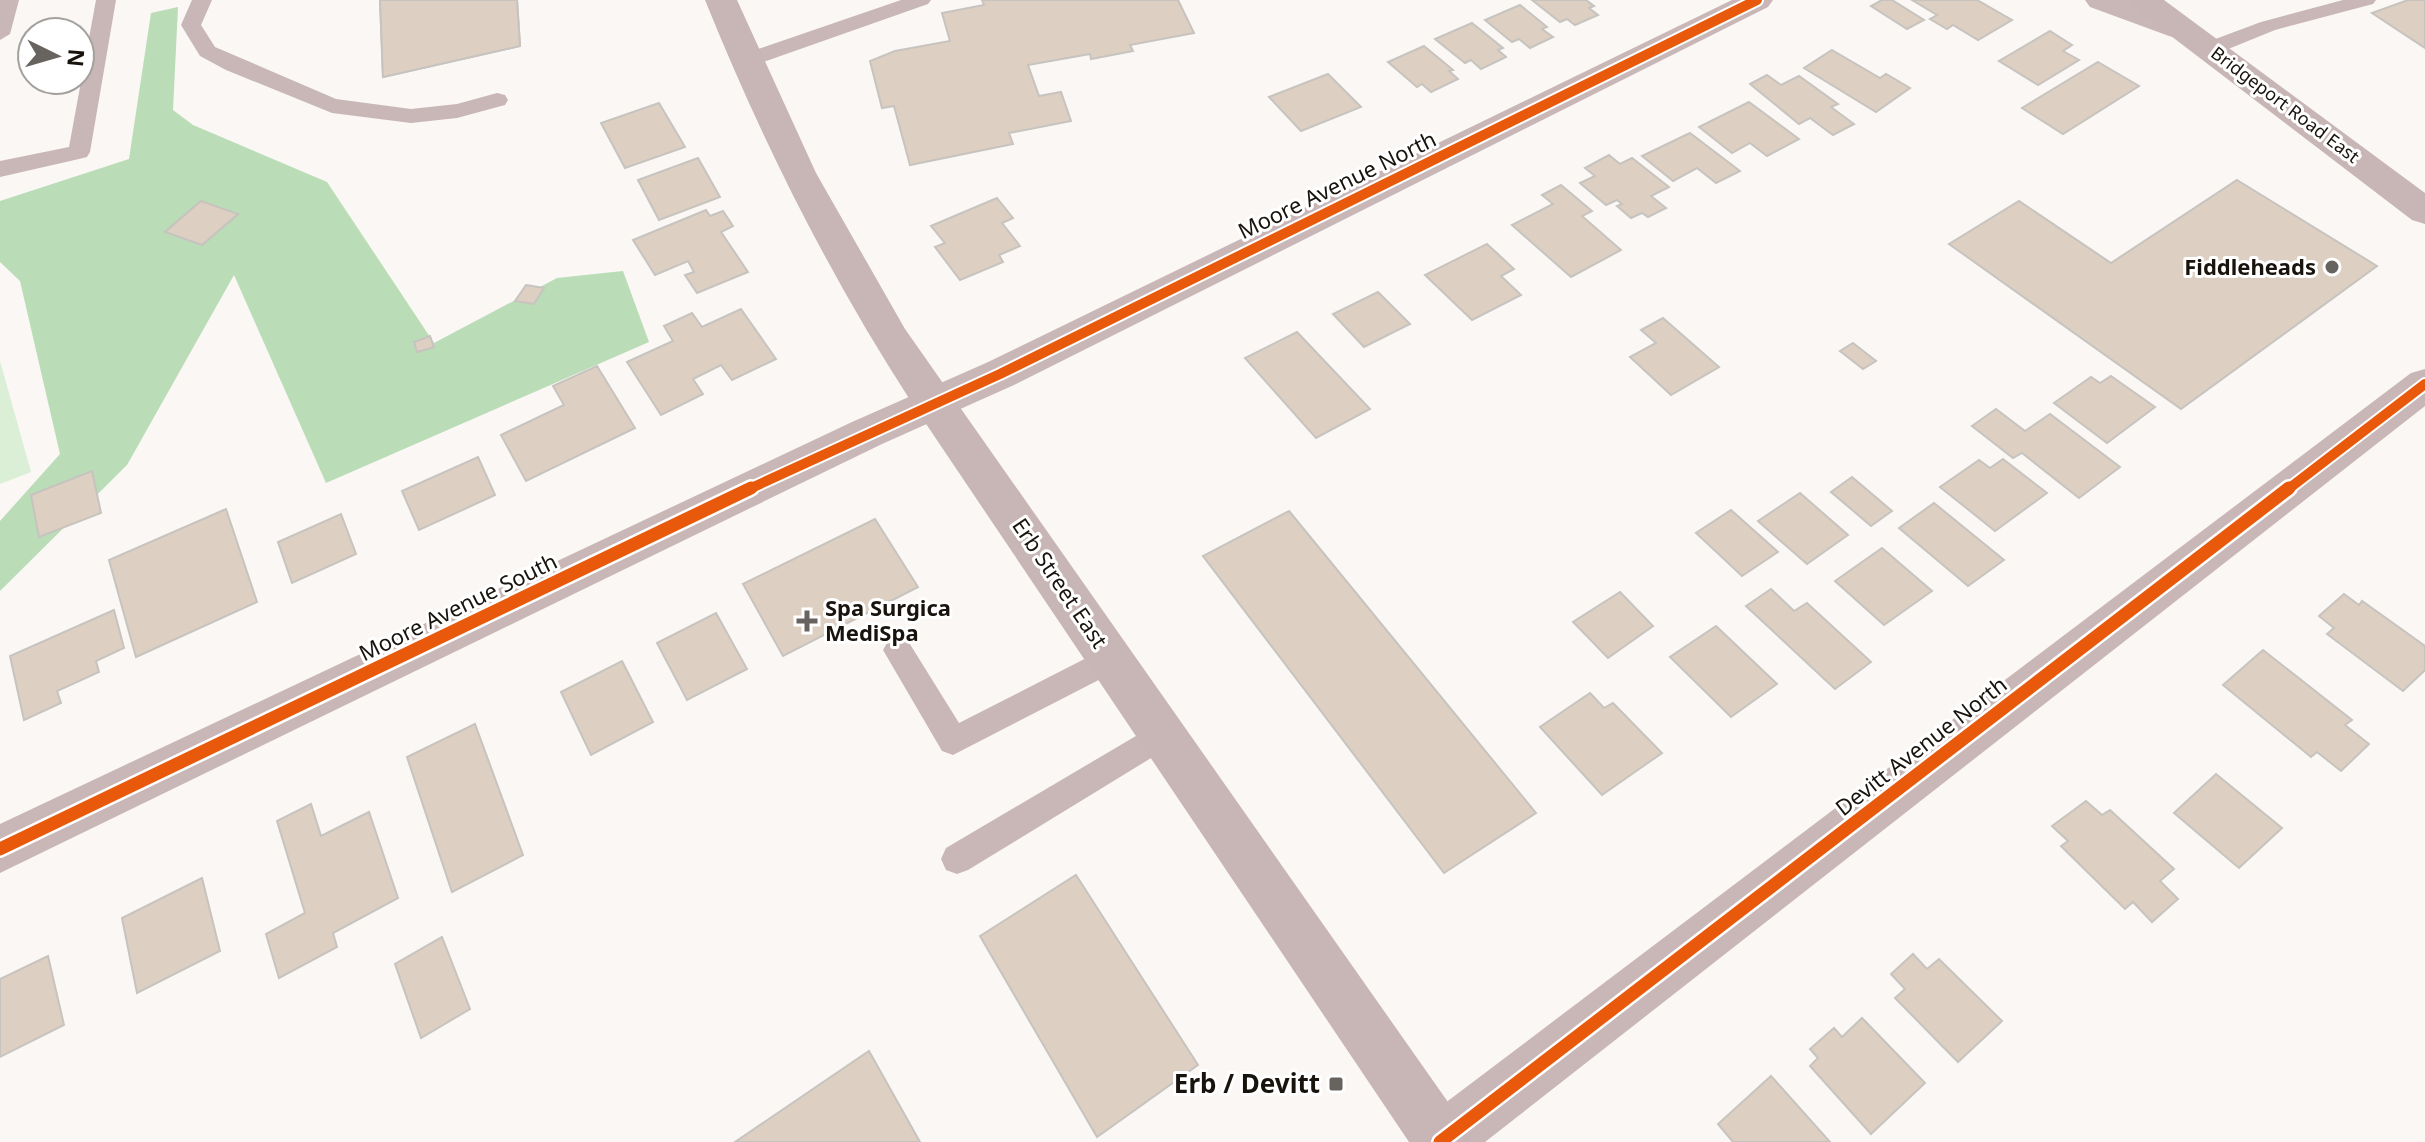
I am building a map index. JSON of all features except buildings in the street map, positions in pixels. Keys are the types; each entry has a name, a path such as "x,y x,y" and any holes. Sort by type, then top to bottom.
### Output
{"main road":[{"name":"Erb Street East","path":"721,0 745,61 827,230 902,359 1112,659 1441,1142"},
{"name":"Bridgeport Road East","path":"2144,0 2425,211"}],"street":[{"name":"Moore Avenue North","path":"933,402 1000,374 1757,0"},
{"path":"2101,0 2180,29"},
{"name":"Devitt Avenue North","path":"1441,1142 2425,384"},
{"name":"Moore Avenue South","path":"0,849 933,402"}],"lane":[{"path":"0,34 9,0"},
{"path":"0,169 79,152 106,0"},
{"path":"202,0 191,25 207,51 332,106 411,116 457,111 497,100"},
{"path":"745,61 921,0"},
{"path":"2209,49 2268,26 2366,0"},
{"path":"898,650 953,741 1112,659"},
{"path":"957,859 1163,734"}],"green space":[{"path":"178,7 173,110 193,125 327,182 434,343 557,278 623,271 649,342 326,483 234,275 127,465 0,591 0,521 60,454 20,281 0,262 0,201 129,159 151,13"},
{"path":"0,361 31,472 0,484"}],"cycle path":[{"path":"0,849 867,433 1000,374 1757,0"},
{"path":"1440,1142 2425,384"}],"place":[{"name":"Fiddleheads","path":"2332,267"},
{"name":"Spa Surgica MediSpa","path":"807,621"},
{"name":"Erb / Devitt","path":"1336,1084"}]}
